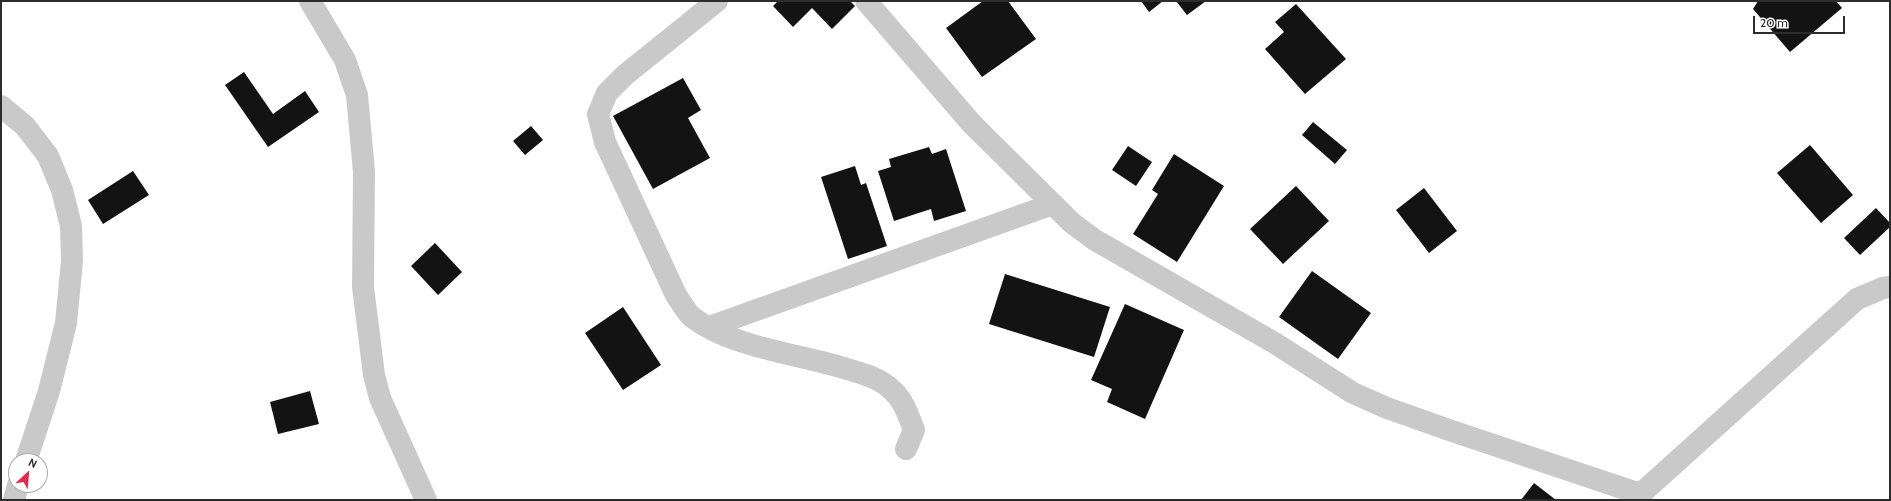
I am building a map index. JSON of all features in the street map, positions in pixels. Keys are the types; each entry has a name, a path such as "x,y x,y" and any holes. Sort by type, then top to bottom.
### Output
{"street":[{"path":"310,1 345,60 357,95 364,172 363,288 374,375 380,398 426,500"},
{"path":"717,1 607,92 598,114 605,142 676,295 691,316 709,327 755,346 824,362 878,379 894,391 908,413 914,430 906,449"},
{"path":"866,1 972,124 1072,223 1095,240 1273,342 1353,393 1387,408 1637,497 1857,299 1882,288 1890,287"},
{"path":"1,106 25,126 48,156 62,190 71,226 72,261 66,324 49,391 29,453"},
{"path":"709,327 1053,204"}],"building":[{"path":"778,1 850,1 855,6 832,29 812,8 793,27 773,6"},
{"path":"983,1 1008,1 1036,39 982,77 946,28"},
{"path":"1141,1 1163,1 1149,12"},
{"path":"1176,1 1206,1 1187,15"},
{"path":"1758,1 1836,1 1842,8 1790,52 1753,9"},
{"path":"1296,4 1346,59 1305,94 1265,49 1284,32 1275,22"},
{"path":"244,72 273,114 305,91 319,112 268,147 225,85"},
{"path":"683,78 701,110 688,118 710,158 653,189 613,116"},
{"path":"1313,122 1347,150 1335,164 1302,135"},
{"path":"531,126 543,140 525,155 513,141"},
{"path":"1810,145 1853,195 1821,223 1777,173"},
{"path":"1128,146 1152,162 1136,186 1112,170"},
{"path":"929,147 932,154 946,149 966,211 934,221 931,209 894,221 878,171 891,167 889,159"},
{"path":"1174,154 1224,186 1177,262 1133,234 1158,194 1152,190"},
{"path":"855,166 861,185 866,183 887,246 848,259 821,177"},
{"path":"133,171 149,195 103,224 88,200"},
{"path":"1296,186 1329,221 1283,264 1250,229"},
{"path":"1424,188 1457,231 1429,253 1396,210"},
{"path":"1876,208 1890,223 1890,227 1860,255 1844,238"},
{"path":"435,243 462,272 438,295 411,266"},
{"path":"1312,271 1371,313 1338,359 1279,317"},
{"path":"1005,274 1110,307 1094,357 989,324"},
{"path":"1125,304 1184,330 1145,419 1107,402 1112,389 1091,380"},
{"path":"623,307 661,365 623,390 585,333"},
{"path":"310,391 319,424 278,434 270,402"},
{"path":"1534,483 1556,500 1521,500"}]}
